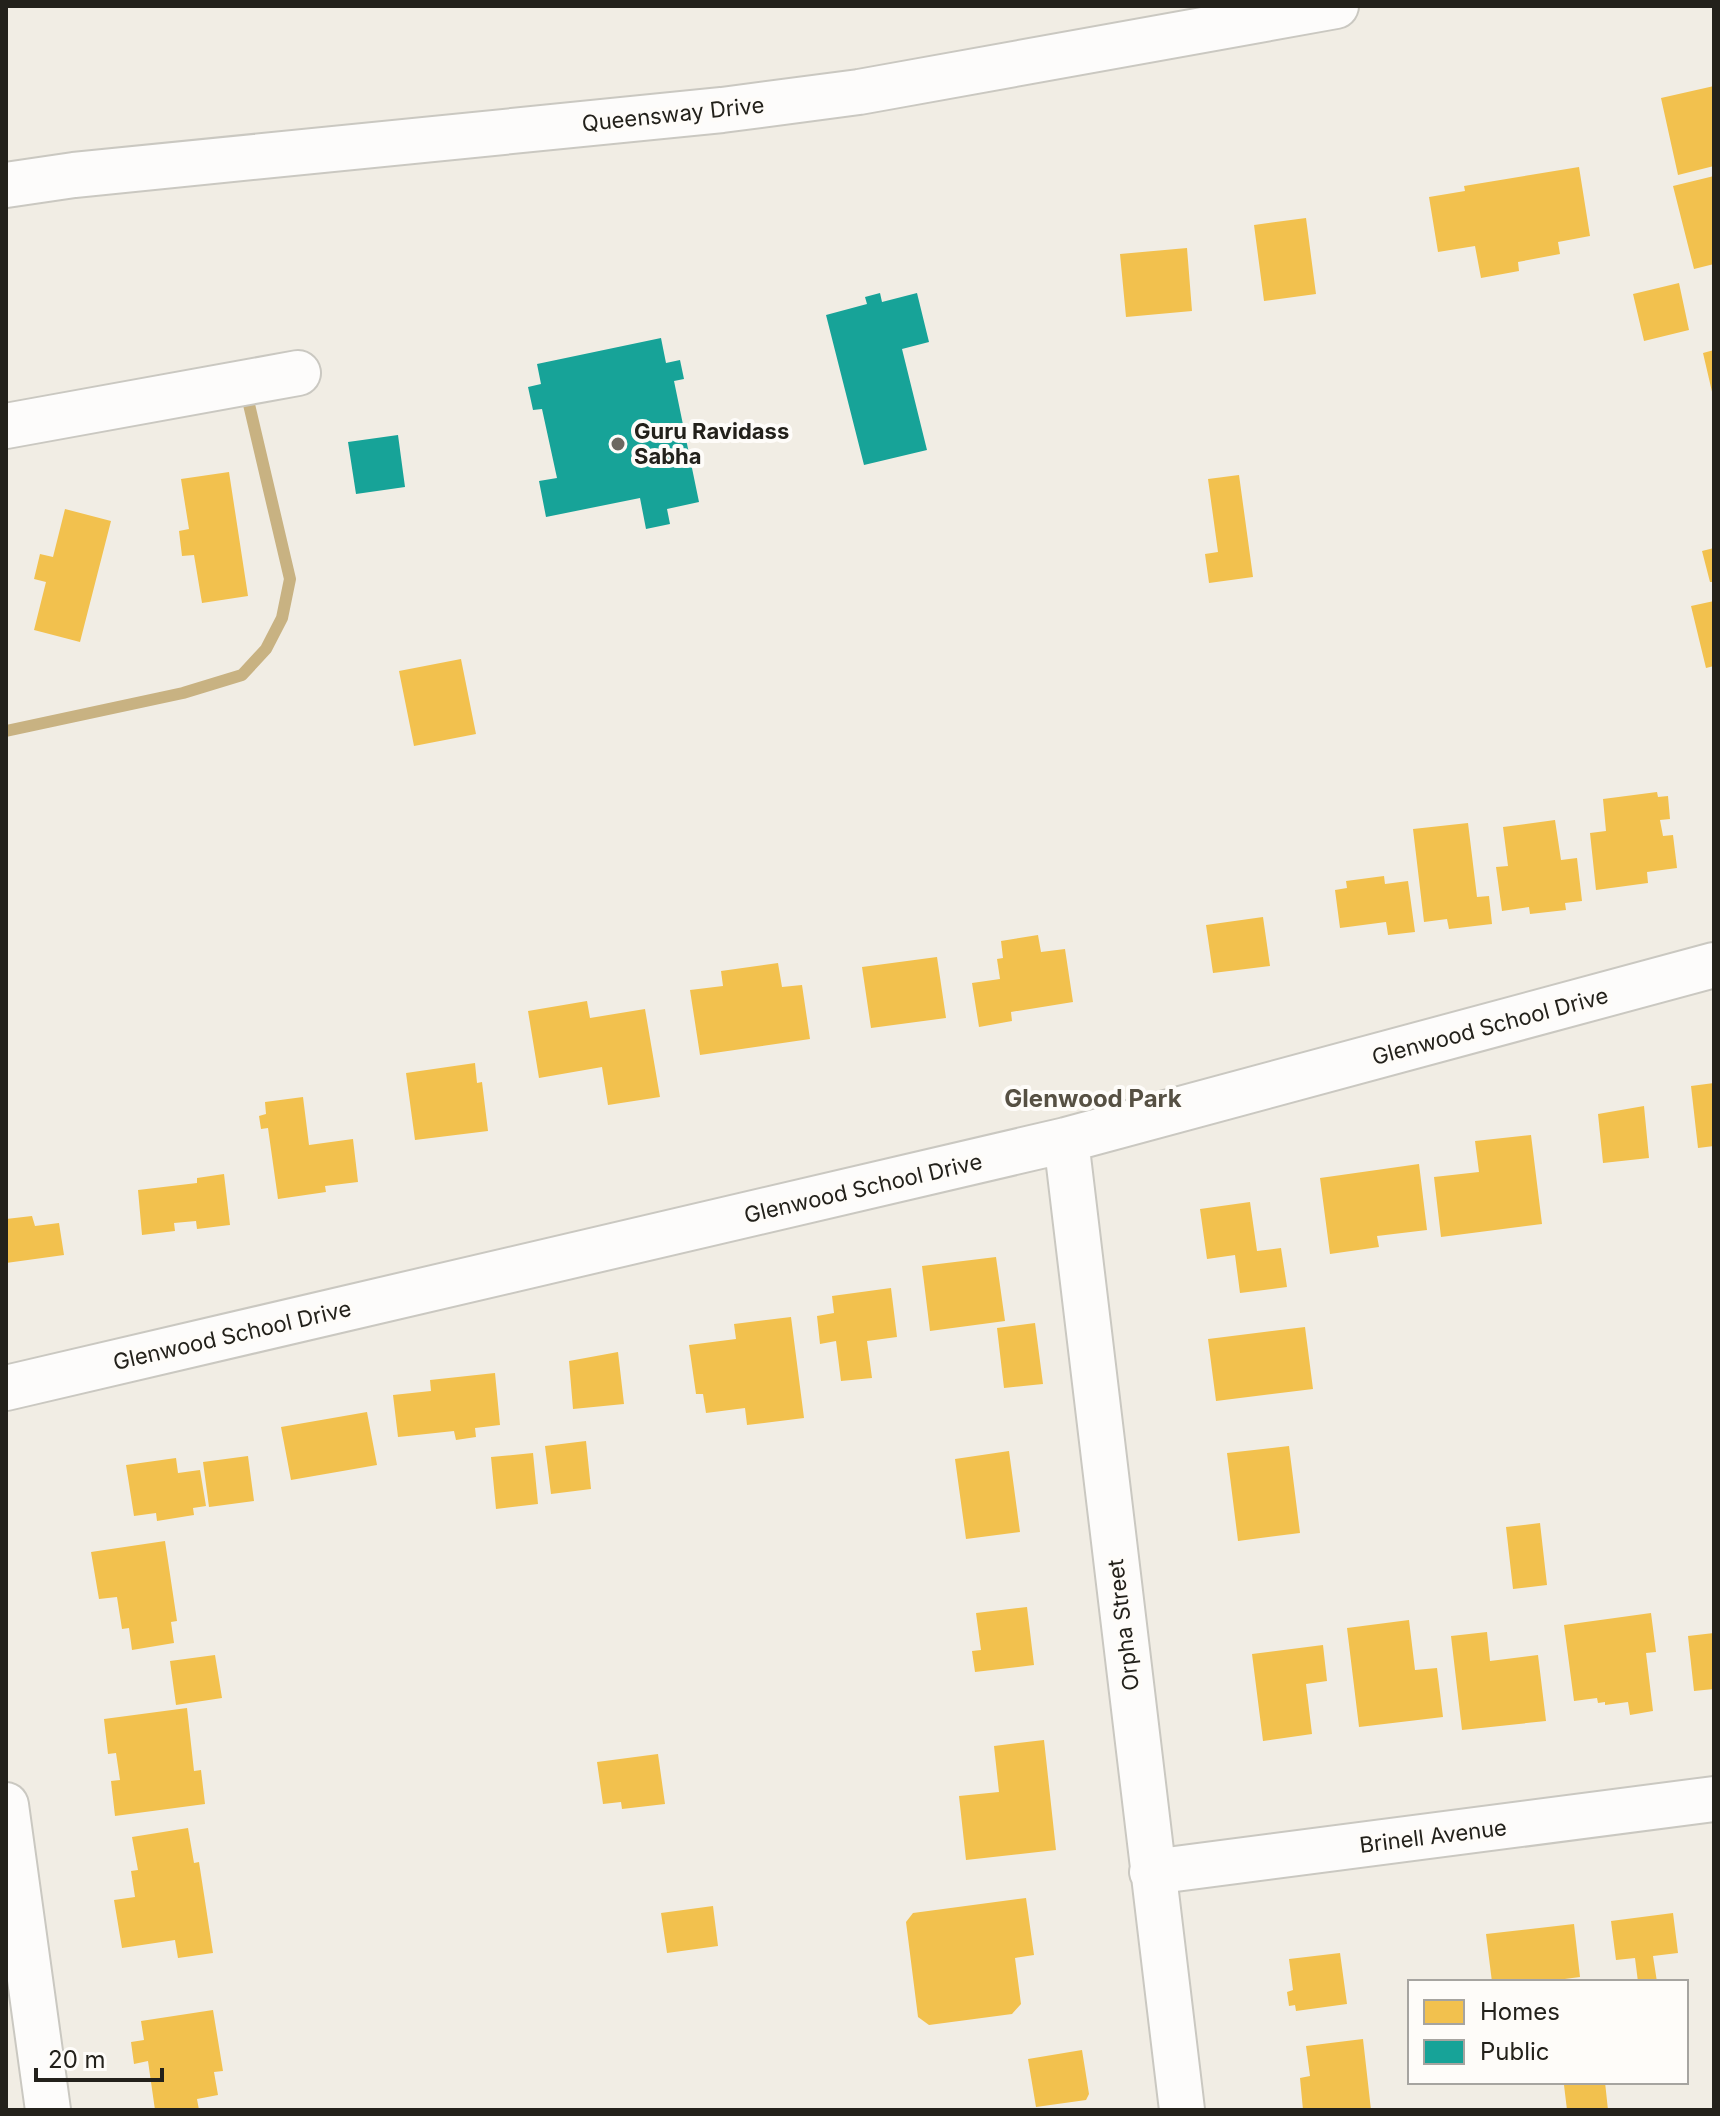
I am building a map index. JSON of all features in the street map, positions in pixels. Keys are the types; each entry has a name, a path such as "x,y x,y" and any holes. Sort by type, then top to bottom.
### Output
{"street":[{"name":"Queensway Drive","path":"6,185 74,175 722,110 845,94 1336,6"},
{"path":"6,426 298,373"},
{"name":"Glenwood School Drive","path":"6,1388 1066,1140 1714,965"},
{"name":"Orpha Street","path":"1066,1140 1182,2110"},
{"name":"Brinell Avenue","path":"1152,1872 1714,1799"},
{"path":"6,1805 48,2110"}],"building: Homes":[{"path":"1714,86 1714,166 1678,175 1661,98"},
{"path":"1579,167 1590,236 1558,242 1560,254 1518,262 1519,271 1481,278 1475,246 1438,252 1429,197 1465,191 1464,186"},
{"path":"1714,176 1714,264 1694,269 1673,186"},
{"path":"1306,218 1316,294 1264,301 1254,225"},
{"path":"1187,248 1192,311 1126,317 1120,254"},
{"path":"1679,283 1689,330 1644,341 1633,294"},
{"path":"1714,350 1714,396 1713,396 1703,353"},
{"path":"229,472 248,596 202,603 194,555 182,556 179,531 189,529 181,479"},
{"path":"1239,475 1253,577 1209,583 1205,554 1218,552 1208,479"},
{"path":"65,509 111,521 80,642 34,630 46,582 34,579 40,554 53,557"},
{"path":"1714,548 1714,582 1710,582 1702,551"},
{"path":"1714,601 1714,666 1706,668 1691,606"},
{"path":"461,659 476,734 414,746 399,671"},
{"path":"1657,792 1658,797 1668,796 1670,819 1660,820 1663,836 1673,835 1677,868 1647,872 1648,883 1596,890 1590,833 1606,831 1603,799"},
{"path":"1555,820 1561,860 1577,858 1582,901 1565,903 1566,910 1530,914 1529,907 1502,911 1496,867 1508,866 1503,827"},
{"path":"1468,823 1477,897 1489,896 1492,924 1449,929 1447,919 1424,922 1413,829"},
{"path":"1384,876 1385,884 1408,881 1415,932 1388,935 1386,922 1340,928 1335,890 1347,888 1346,881"},
{"path":"1263,917 1270,966 1213,973 1206,925"},
{"path":"1038,935 1041,952 1065,949 1073,1002 1011,1012 1012,1021 979,1027 972,983 1000,979 997,959 1003,958 1001,941"},
{"path":"937,957 946,1018 871,1028 862,967"},
{"path":"778,963 782,987 802,985 810,1039 700,1055 690,990 723,986 721,971"},
{"path":"587,1001 590,1018 645,1009 660,1097 608,1105 602,1067 539,1078 528,1011"},
{"path":"475,1063 477,1083 482,1082 488,1131 415,1140 406,1073"},
{"path":"1714,1083 1714,1146 1698,1148 1691,1086"},
{"path":"303,1097 309,1145 353,1139 358,1182 325,1186 326,1192 278,1199 268,1128 261,1129 259,1116 266,1114 265,1102"},
{"path":"1644,1106 1649,1158 1603,1163 1598,1114"},
{"path":"1531,1135 1542,1224 1441,1237 1434,1177 1479,1172 1475,1141"},
{"path":"1419,1164 1427,1230 1377,1236 1379,1247 1330,1254 1320,1178"},
{"path":"224,1174 230,1225 197,1229 196,1221 174,1223 175,1231 142,1235 138,1190 197,1183 197,1178"},
{"path":"1250,1202 1257,1251 1281,1248 1287,1287 1240,1293 1235,1255 1207,1259 1200,1209"},
{"path":"32,1216 35,1226 59,1223 64,1255 6,1263 6,1219"},
{"path":"996,1257 1005,1321 930,1331 922,1266"},
{"path":"891,1288 897,1337 867,1341 872,1378 841,1381 836,1341 820,1344 817,1316 834,1313 832,1296"},
{"path":"791,1317 804,1418 747,1425 745,1408 706,1413 703,1394 696,1394 689,1345 736,1339 734,1324"},
{"path":"1035,1323 1043,1384 1004,1388 997,1328"},
{"path":"1305,1327 1313,1389 1216,1401 1208,1339"},
{"path":"618,1352 624,1404 573,1409 569,1361"},
{"path":"495,1373 500,1425 475,1428 476,1437 456,1440 454,1431 398,1437 393,1395 431,1391 430,1380"},
{"path":"367,1412 377,1465 291,1480 281,1427"},
{"path":"586,1441 591,1489 551,1494 545,1446"},
{"path":"1289,1446 1300,1533 1238,1541 1227,1453"},
{"path":"1009,1451 1020,1532 966,1539 955,1459"},
{"path":"533,1453 538,1504 496,1509 491,1457"},
{"path":"248,1456 254,1501 209,1507 203,1462"},
{"path":"176,1458 178,1473 200,1470 206,1506 193,1508 194,1515 157,1521 156,1513 134,1516 126,1465"},
{"path":"1540,1523 1547,1585 1513,1589 1506,1527"},
{"path":"165,1541 177,1621 171,1622 174,1643 132,1650 129,1628 122,1629 117,1597 99,1599 91,1552"},
{"path":"1027,1607 1034,1665 975,1672 972,1651 981,1650 976,1613"},
{"path":"1651,1613 1656,1652 1646,1653 1653,1711 1630,1715 1628,1702 1605,1705 1605,1702 1598,1703 1597,1698 1574,1701 1564,1625"},
{"path":"1409,1620 1415,1670 1437,1668 1443,1717 1359,1727 1347,1628"},
{"path":"1487,1632 1490,1661 1538,1655 1546,1721 1462,1730 1451,1636"},
{"path":"1714,1633 1714,1689 1694,1691 1688,1636"},
{"path":"1323,1645 1327,1681 1306,1684 1312,1734 1263,1741 1252,1654"},
{"path":"215,1655 222,1698 176,1705 170,1661"},
{"path":"187,1708 194,1771 201,1770 205,1804 115,1816 111,1781 120,1780 116,1753 108,1754 104,1719"},
{"path":"1044,1740 1056,1850 966,1860 959,1796 999,1792 994,1746"},
{"path":"658,1754 665,1804 622,1809 621,1802 603,1804 597,1762"},
{"path":"188,1828 194,1863 199,1862 213,1953 178,1958 175,1940 122,1948 114,1900 135,1897 131,1871 138,1870 132,1837"},
{"path":"1026,1898 1034,1955 1015,1958 1021,2004 1012,2014 929,2025 918,2017 906,1922 913,1913"},
{"path":"713,1906 718,1946 667,1953 661,1913"},
{"path":"1673,1913 1678,1953 1653,1956 1657,1980 1638,1980 1635,1958 1616,1960 1611,1921"},
{"path":"1574,1924 1580,1977 1492,1980 1486,1934"},
{"path":"1340,1953 1347,2004 1296,2011 1295,2005 1289,2006 1287,1992 1293,1990 1289,1959"},
{"path":"213,2010 223,2071 214,2072 218,2095 197,2099 199,2110 155,2110 148,2061 134,2064 131,2042 144,2040 141,2021"},
{"path":"1363,2039 1371,2110 1303,2110 1300,2078 1310,2076 1306,2046"},
{"path":"1082,2050 1089,2094 1086,2100 1036,2107 1028,2059"},
{"path":"1605,2084 1608,2110 1567,2110 1564,2085"}],"building: Public":[{"path":"880,293 882,302 917,293 929,342 902,349 927,450 864,465 826,315 867,304 865,297"},
{"name":"Guru Ravidass Sabha","path":"661,338 666,363 680,360 684,379 674,381 699,502 667,509 670,524 646,529 640,498 546,517 539,481 557,478 542,409 533,410 528,387 541,384 537,364"},
{"path":"398,435 405,487 356,494 348,442"}],"waterway":[{"path":"6,731 183,693 242,675 266,649 282,618 290,579 247,396"}],"place":[{"name":"Guru Ravidass Sabha","path":"618,444"}],"district":[{"name":"Glenwood Park","path":"1093,1099"}]}
